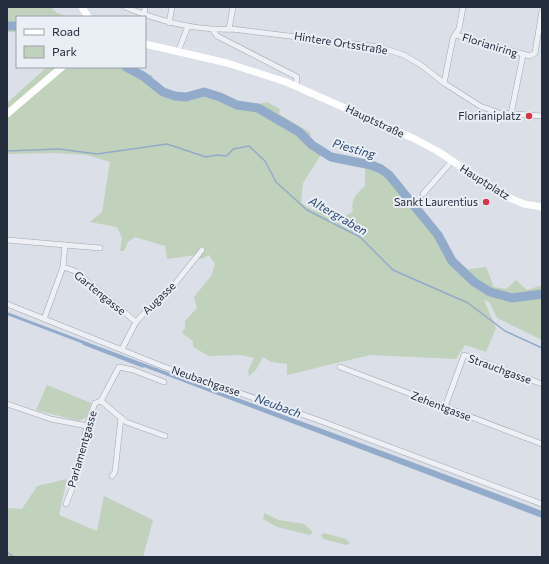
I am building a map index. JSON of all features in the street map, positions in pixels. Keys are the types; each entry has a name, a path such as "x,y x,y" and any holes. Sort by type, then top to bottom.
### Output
{"main road":[{"path":"82,7 87,16"},
{"name":"Hauptstraße","path":"146,44 270,75 415,139 452,161"},
{"path":"7,114 61,68"},
{"name":"Hauptplatz","path":"452,161 505,196 524,204 542,207"}],"street":[{"name":"Hintere Ortsstraße","path":"125,7 169,23 213,30 229,29 379,47 404,55 480,106 499,114 542,116"},
{"path":"144,15 145,7"},
{"path":"169,23 172,7"},
{"path":"229,29 233,7"},
{"name":"Florianiring","path":"444,83 453,38 456,35 463,7"},
{"name":"Florianiring","path":"456,35 530,56 535,53 542,12"},
{"path":"178,52 188,26"},
{"path":"213,30 217,36 297,77 296,86"},
{"name":"Florianiring","path":"511,114 523,55"},
{"path":"423,194 452,161"},
{"path":"7,240 100,248"},
{"path":"44,319 63,267 65,245"},
{"name":"Augasse","path":"122,349 136,322 154,301 174,285 202,250"},
{"name":"Gartengasse","path":"63,267 75,271 136,322"},
{"name":"Neubachgasse","path":"7,304 162,366 318,420 542,504"},
{"name":"Strauchgasse","path":"444,407 464,355 542,384"},
{"path":"101,401 119,366 164,382"},
{"name":"Zehentgasse","path":"340,367 542,444"},
{"name":"Parlamentgasse","path":"66,504 74,484 87,426 95,403 101,401 126,422 165,436"},
{"path":"7,404 51,419 87,426"},
{"path":"112,476 115,472 121,418"}],"green space":[{"path":"7,7 51,7 57,13 67,16 16,16 16,32 7,32"},
{"path":"46,68 129,68 138,73 152,75 154,85 163,91 184,94 193,91 218,97 234,106 253,108 267,102 280,109 279,114 311,133 309,140 324,150 303,183 301,203 313,210 327,215 342,216 348,214 353,211 353,200 359,191 365,186 365,169 374,166 399,189 463,270 486,267 494,287 506,289 516,280 527,290 542,285 542,340 497,318 489,302 484,300 496,328 486,352 465,345 456,359 370,355 287,375 287,364 271,362 263,357 256,370 249,376 248,371 254,358 241,355 209,356 193,347 193,341 182,333 185,328 185,321 197,308 194,297 211,276 215,264 209,255 201,259 195,255 167,259 165,246 135,237 128,242 124,251 120,251 122,238 117,227 90,222 102,212 110,162 87,155 55,153 7,154 7,103"},
{"path":"47,385 91,403 87,417 79,421 36,410"},
{"path":"67,479 59,515 97,531 104,496 153,520 143,557 7,557 7,508 22,509 37,486"},
{"path":"264,513 279,520 304,524 313,532 310,535 277,527 263,519"},
{"path":"324,533 346,539 350,543 347,545 323,539 321,535"}],"water":[{"path":"7,312 542,511 542,518 7,315"}],"waterway":[{"name":"Piesting","path":"7,26 16,26"},
{"name":"Piesting","path":"128,68 143,76 163,92 175,96 186,97 204,92 220,97 237,105 258,108 299,132 312,145 331,157 371,165 381,169 389,175 438,235 452,261 474,282 490,292 512,298 542,294"},
{"name":"Altergraben","path":"7,151 59,149 97,154 167,144 206,157 217,155 227,156 233,149 249,146 265,161 276,182 307,210 360,237 393,270 468,303 505,331 542,348"},
{"name":"Neubach","path":"83,344 143,367"},
{"path":"7,552 14,557"}],"place":[{"name":"Florianiplatz","path":"529,116"},
{"name":"Sankt Laurentius","path":"486,202"}]}
